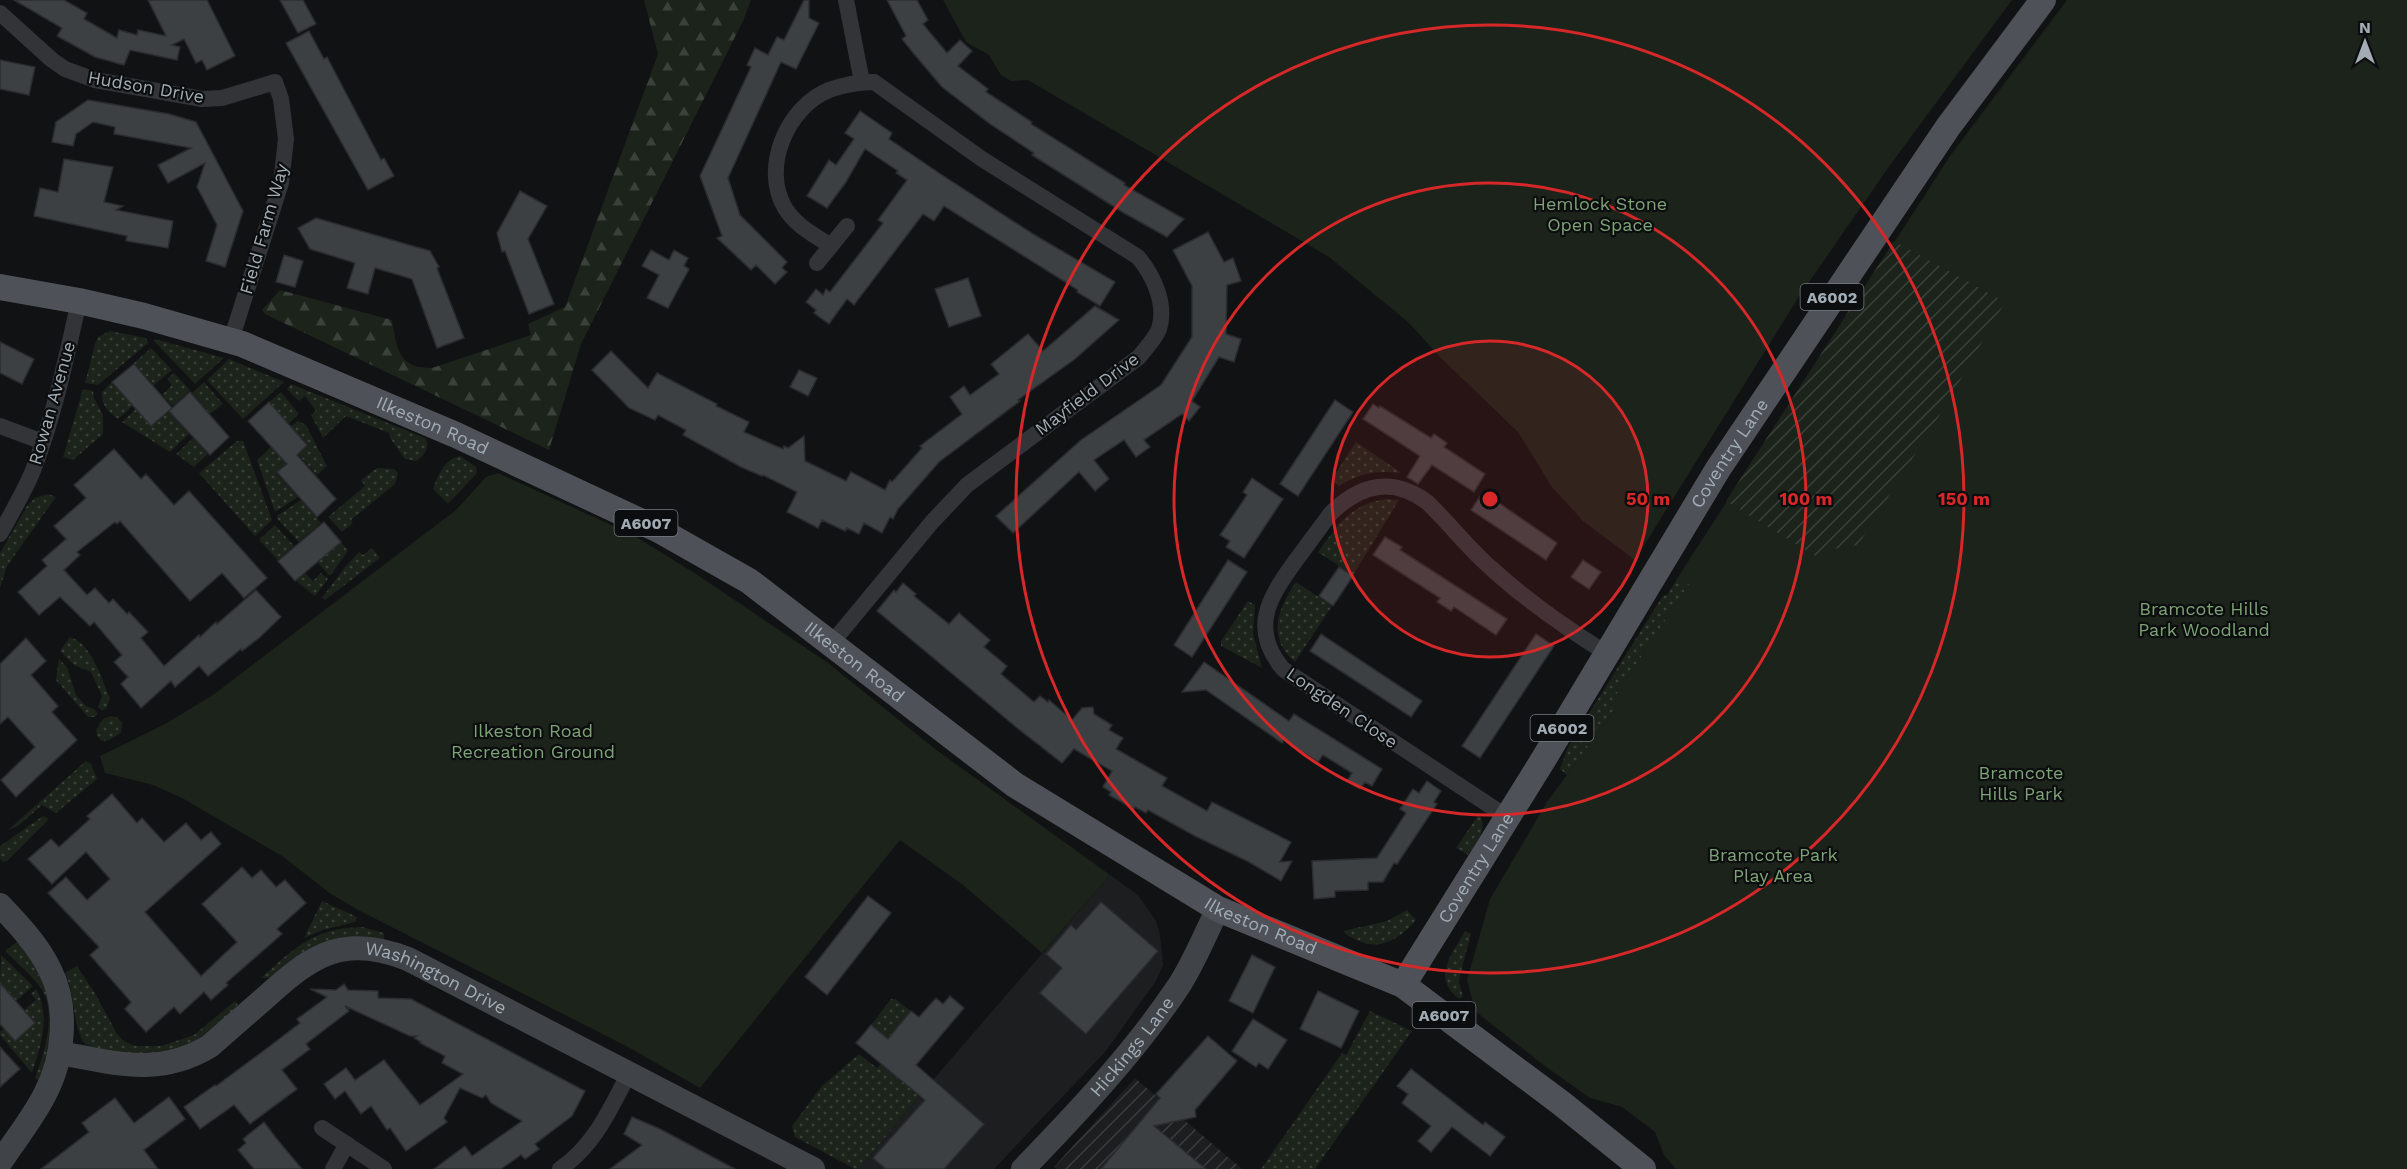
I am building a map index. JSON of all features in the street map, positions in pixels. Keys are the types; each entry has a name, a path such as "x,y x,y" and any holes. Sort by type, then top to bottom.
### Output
{"main road":[{"name":"Coventry Lane","path":"1403,985 1718,469 1948,127 2043,0"},
{"name":"Ilkeston Road","path":"0,286 79,301 231,340 456,435 659,530 749,581 1015,785 1218,909 1403,985 1561,1103 1643,1169"}],"street":[{"path":"831,246 798,224 785,208 778,190 777,156 782,141 804,107 827,91 862,82 846,0"},
{"name":"Hudson Drive","path":"0,13 52,60 65,69 95,80 202,99 222,98 275,82"},
{"name":"Field Farm Way","path":"231,340 281,183 286,139 281,99 275,82"},
{"name":"Mayfield Drive","path":"831,644 919,538 967,485 1139,357 1159,328 1160,307 1156,287 1149,270 1138,257 982,159 874,82 862,82"},
{"path":"817,263 847,226"},
{"name":"Rowan Avenue","path":"0,534 31,475 43,442 61,382 79,301"},
{"path":"0,426 43,442"},
{"name":"Longden Close","path":"1507,817 1282,669 1272,654 1266,632 1267,608 1275,590 1330,513 1339,505 1369,489 1384,486 1399,487 1416,494 1426,502 1491,568 1517,590 1606,653"},
{"path":"0,905 25,931 51,972 59,999 62,1022 60,1053 46,1092 0,1162"},
{"name":"Hickings Lane","path":"1023,1169 1115,1068 1152,1023 1179,984 1218,909"},
{"name":"Washington Drive","path":"60,1053 137,1066 178,1062 210,1046 298,968 343,948 367,948 390,952 408,959 813,1169"},
{"path":"560,1169 573,1160 601,1129 629,1073"},
{"path":"322,1128 384,1169"},
{"path":"333,1169 347,1144"}],"shaded area":[{"path":"1110,875 1138,895 1156,921 1163,965 1156,981 1105,1052 994,1169 859,1169 919,1096"},
{"path":"1135,1078 1242,1169 1057,1169 1054,1167"}],"green space":[{"path":"644,0 751,0 743,21 581,344 549,450 265,314 262,310 280,290 392,320 395,339 405,360 420,367 432,368 531,335 528,324 565,307 658,54"},
{"name":"Hemlock Stone Open Space","path":"943,0 2012,0 1888,168 1798,298 1635,560 1583,521 1552,487 1518,432 1441,358 1408,322 1329,257 1028,80 1011,81 1001,75 989,55 966,42"},
{"name":"Bramcote Hills Park","path":"2067,0 2407,0 2407,1169 1676,1169 1664,1155 1655,1132 1622,1107 1590,1098 1542,1064 1475,1011 1467,980 1490,899 1547,802 1616,708 1610,704 1689,584 1678,577 1950,156"},
{"path":"1894,241 2005,302 1944,408 1858,545 1827,550 1817,557 1726,501"},
{"path":"110,331 146,338 148,343 98,385 85,383 98,337"},
{"path":"155,339 224,358 195,384 154,341"},
{"path":"151,348 172,370 154,385 134,363"},
{"path":"229,359 284,382 243,419 207,380"},
{"path":"174,373 190,390 173,406 162,395 172,385 167,379"},
{"path":"112,382 133,406 118,419 106,408 102,397 102,392"},
{"path":"204,382 223,404 210,414 192,393"},
{"path":"291,384 425,438 426,451 416,461 405,459 389,433 346,416 323,438 311,415 316,411 305,396 299,401 287,389"},
{"path":"83,389 93,391 103,415 103,434 73,460 63,457"},
{"path":"281,392 299,414 289,423 269,402"},
{"path":"136,409 151,426 169,412 189,434 170,452 122,422"},
{"path":"298,421 306,425 327,466 317,475 298,454 308,445 291,426"},
{"path":"193,438 208,454 194,467 176,454"},
{"path":"237,441 243,441 272,520 255,536 199,473"},
{"path":"1356,442 1400,473 1368,473 1339,486 1332,479"},
{"path":"271,447 286,463 276,473 298,497 275,512 257,460"},
{"path":"460,456 476,467 477,473 448,504 433,489 446,464"},
{"path":"377,468 394,469 398,473 395,484 351,520 353,523 342,532 328,517 365,486 361,480"},
{"name":"Ilkeston Road Recreation Ground","path":"498,473 633,535 696,574 828,663 935,749 1110,875 1042,953 963,885 900,840 700,1088 628,1047 360,911 331,894 282,856 182,798 153,785 105,773 100,756 165,724 213,695 456,510 486,477"},
{"path":"48,494 56,497 7,566 0,588 0,553 27,506 35,498"},
{"path":"1387,499 1399,500 1353,575 1318,552 1346,517 1364,505"},
{"path":"301,500 321,523 299,542 278,520 277,516"},
{"path":"275,525 294,546 278,560 259,540"},
{"path":"341,542 348,551 330,576 317,562"},
{"path":"372,548 380,558 325,600 322,598 359,552 363,555"},
{"path":"305,573 313,581 321,573 328,579 315,596 296,581"},
{"path":"1678,577 1690,584 1611,704 1616,708 1567,775 1560,769 1568,747 1662,597 1668,594"},
{"path":"1296,582 1332,606 1295,662 1280,643 1278,623 1284,602"},
{"path":"1248,601 1255,605 1253,633 1262,668 1221,646 1221,641"},
{"path":"70,637 78,641 90,654 99,672 110,698 107,707 102,711 98,707 102,696 91,672 74,665 60,651"},
{"path":"59,659 67,667 76,695 98,714 94,717 88,717 56,680"},
{"path":"111,716 118,718 122,723 121,733 102,741 97,736 96,730 103,719"},
{"path":"86,761 91,764 97,779 56,813 42,805 18,826 8,830"},
{"path":"1479,814 1483,825 1482,830 1478,841 1468,855 1456,848"},
{"path":"43,816 49,819 7,861 3,862 0,859 0,846"},
{"path":"322,901 357,918 355,922 323,930 304,938"},
{"path":"1407,910 1416,920 1390,941 1367,944 1350,937 1343,931 1387,921"},
{"path":"362,927 384,933 384,939 356,937 272,978 261,978 306,941 330,931"},
{"path":"1465,931 1471,934 1459,982 1463,996 1459,999 1451,991 1445,974 1450,957"},
{"path":"18,941 40,977 50,1008 49,1040 39,1081 35,1078 46,1043 48,1006 38,984 5,951"},
{"path":"1,955 33,986 16,1001 0,983"},
{"path":"77,966 117,1034 124,1041 135,1046 161,1046 194,1035 235,1001 238,1004 231,1016 186,1048 146,1055 101,1050 85,1044 78,1030 71,991 65,973"},
{"path":"36,989 41,999 44,1020 39,1052 32,1073 0,1035 0,1032 4,1028 15,1041 36,1023 24,1010 36,1000 31,994"},
{"path":"891,999 895,999 911,1011 900,1024 894,1044 871,1025"},
{"path":"1370,1011 1412,1031 1315,1169 1261,1169 1342,1053 1346,1055"},
{"path":"859,1054 877,1068 881,1064 919,1096 859,1169 855,1169 795,1137 792,1126 822,1086"}],"building":[{"path":"14,0 64,0 87,13 84,19 117,38 119,30 137,35 138,30 166,36 148,0 207,0 235,56 207,70 202,60 196,63 184,39 172,45 180,47 177,60 130,50 124,65 95,57 57,36 62,28"},
{"path":"280,0 303,0 316,24 298,33"},
{"path":"804,0 809,0 809,18 819,23 796,69 781,62 728,178 740,215 787,262 782,268 787,272 775,284 756,265 751,270 717,238 722,236 700,176 751,67 747,65 755,48 768,55 777,37 784,40"},
{"path":"887,0 917,0 928,20 923,24 947,53 960,40 972,51 958,66 988,89 986,92 1032,122 1031,124 1125,183 1124,185 1184,219 1167,237 1124,213 1032,155 1034,153 990,124 942,87 902,39 906,36"},
{"path":"309,31 324,59 327,57 381,160 384,158 394,176 368,190 286,43"},
{"path":"0,60 35,67 29,95 0,89"},
{"path":"88,100 169,114 196,122 243,211 225,267 206,261 217,225 197,187 205,163 168,183 158,165 191,148 114,134 115,127 93,122 76,134 73,146 52,142 56,122"},
{"path":"860,111 892,133 889,139 942,175 1033,234 1115,282 1100,306 944,206 934,221 923,214 854,305 847,299 829,324 814,313 816,310 806,302 816,289 823,295 826,289 830,292 883,223 878,220 907,180 896,173 898,171 865,149 846,182 827,208 807,196 829,160 836,165 854,139 845,133"},
{"path":"64,159 113,167 104,202 123,206 116,210 173,221 168,248 126,241 127,236 34,216 40,188 58,192"},
{"path":"520,191 547,206 528,239 554,304 529,314 505,251 502,252 497,233"},
{"path":"316,218 430,251 439,267 437,268 464,338 437,348 412,279 375,268 368,294 347,288 355,263 310,249 298,228"},
{"path":"1208,232 1224,262 1233,258 1241,281 1227,285 1226,334 1241,339 1234,362 1219,357 1192,401 1200,407 1189,421 1182,414 1144,440 1150,447 1136,457 1124,440 1094,460 1109,479 1095,491 1079,472 1013,533 996,516 1081,440 1161,385 1192,337 1192,286 1173,250"},
{"path":"651,250 669,260 674,250 688,258 684,266 689,269 668,308 647,298 659,275 642,266"},
{"path":"284,255 303,261 295,287 276,282"},
{"path":"968,278 981,316 949,327 935,289"},
{"path":"1095,306 1119,320 1075,359 939,462 898,509 893,519 890,517 882,533 864,523 859,534 847,528 845,531 822,520 818,528 787,512 797,492 741,467 683,435 686,430 658,415 655,420 629,408 592,370 611,351 648,388 657,373 749,422 744,432 783,449 784,446 788,448 804,436 805,461 846,481 851,472 885,490 890,480 892,482 922,448 920,446 962,414 950,397 964,386 970,395 999,374 991,364 1028,334 1043,351"},
{"path":"0,342 34,359 22,384 0,373"},
{"path":"134,364 172,408 151,426 112,382"},
{"path":"799,370 817,378 808,396 790,387"},
{"path":"190,392 229,437 210,455 169,411"},
{"path":"1335,400 1353,412 1298,496 1280,484"},
{"path":"269,402 307,445 297,455 336,499 317,517 277,472 287,464 248,421"},
{"path":"1373,404 1379,408 1380,406 1431,438 1434,434 1447,443 1444,447 1485,474 1474,492 1432,465 1418,484 1407,477 1420,456 1363,419"},
{"path":"114,449 141,479 146,474 174,505 189,491 267,578 244,598 222,573 190,601 120,521 117,524 115,522 77,552 80,555 64,570 87,595 95,588 109,603 113,599 127,614 129,612 148,632 141,638 164,666 256,590 281,617 259,638 242,651 241,649 208,676 199,666 175,687 171,681 141,708 121,684 128,677 114,662 122,655 94,622 90,626 60,597 39,615 18,592 47,566 42,560 66,539 54,526 86,498 74,485"},
{"path":"1252,478 1283,499 1244,558 1226,547 1230,541 1220,535 1247,495 1243,492"},
{"path":"1483,492 1557,543 1546,560 1471,510"},
{"path":"324,522 341,542 295,581 278,561"},
{"path":"1385,537 1402,547 1400,550 1507,619 1496,635 1454,607 1451,611 1437,602 1440,598 1373,555"},
{"path":"1228,560 1247,572 1192,657 1174,645"},
{"path":"1583,560 1601,572 1589,589 1571,577"},
{"path":"1339,567 1353,576 1333,606 1319,596"},
{"path":"903,583 916,594 914,596 949,624 959,613 990,640 984,647 1007,666 1001,674 1034,702 1040,696 1048,702 1049,700 1072,720 1082,708 1093,707 1094,714 1112,725 1109,730 1123,738 1116,749 1167,778 1162,786 1207,811 1212,802 1291,842 1280,862 1292,861 1281,881 1148,810 1146,813 1135,807 1134,809 1109,795 1111,792 1103,787 1112,771 1074,749 1062,763 1016,727 877,611 894,590 896,592"},
{"path":"1321,634 1422,701 1411,717 1310,651"},
{"path":"1536,634 1554,646 1480,758 1462,746"},
{"path":"26,638 46,661 31,675 58,706 52,712 77,740 16,797 1,780 35,747 8,717 0,724 0,664"},
{"path":"1204,662 1289,721 1294,714 1382,769 1372,786 1365,782 1360,789 1347,781 1352,773 1323,755 1318,762 1284,740 1282,743 1206,690 1182,692"},
{"path":"1427,781 1441,791 1434,802 1437,804 1383,882 1368,882 1368,890 1335,891 1335,897 1314,899 1312,861 1377,858 1406,813 1400,809 1413,789 1419,793"},
{"path":"112,794 137,823 142,818 164,842 186,823 201,840 211,832 221,844 145,912 201,976 237,942 202,904 242,867 252,878 261,870 276,887 285,880 306,903 277,929 282,934 226,983 228,985 211,1000 204,992 180,1014 174,1007 146,1032 125,1009 131,1002 90,955 99,947 48,893 66,877 87,900 110,879 86,852 52,884 28,859 51,839 59,847 90,819 87,816"},
{"path":"868,896 891,913 827,995 805,977"},
{"path":"1101,902 1158,951 1086,1034 1040,993 1062,968 1046,954 1071,925 1076,930"},
{"path":"1252,955 1275,967 1253,1013 1229,1001"},
{"path":"0,983 35,1023 15,1041 0,1024"},
{"path":"344,984 348,990 378,991 378,998 411,999 585,1091 572,1116 535,1144 539,1149 525,1159 521,1155 501,1169 434,1169 465,1146 472,1156 522,1121 491,1103 486,1095 482,1098 460,1088 444,1118 447,1122 406,1151 390,1128 387,1130 371,1106 361,1114 345,1091 335,1099 324,1084 346,1068 355,1080 384,1060 420,1105 463,1074 442,1063 445,1056 420,1043 414,1038 417,1036 410,1036 345,1006 349,1011 306,1044 310,1049 282,1070 297,1089 250,1124 234,1105 200,1129 184,1107 300,1023 297,1019 327,997 310,989 336,990"},
{"path":"1318,991 1359,1011 1341,1048 1300,1029"},
{"path":"950,996 964,1008 916,1065 984,1124 944,1169 886,1169 873,1158 925,1100 856,1043 871,1025 888,1039 911,1011 919,1017 936,998 943,1004"},
{"path":"1253,1019 1287,1040 1268,1069 1259,1063 1256,1067 1232,1051"},
{"path":"1208,1036 1237,1061 1195,1110 1196,1117 1154,1126 1206,1169 1101,1169 1160,1098 1156,1094"},
{"path":"0,1047 20,1069 0,1087"},
{"path":"1411,1069 1483,1125 1485,1122 1505,1137 1490,1156 1452,1127 1431,1152 1418,1141 1431,1126 1402,1103 1408,1094 1397,1086"},
{"path":"169,1097 185,1119 144,1150 158,1169 41,1169 89,1132 82,1123 115,1098 134,1123"},
{"path":"632,1117 660,1129 735,1169 610,1169 642,1145 624,1134"},
{"path":"264,1122 302,1169 254,1169 238,1150 246,1143 243,1139"}],"park label":[{"name":"Bramcote Hills Park Woodland","path":"2204,619"},
{"name":"Bramcote Park Play Area","path":"1773,865"}]}
